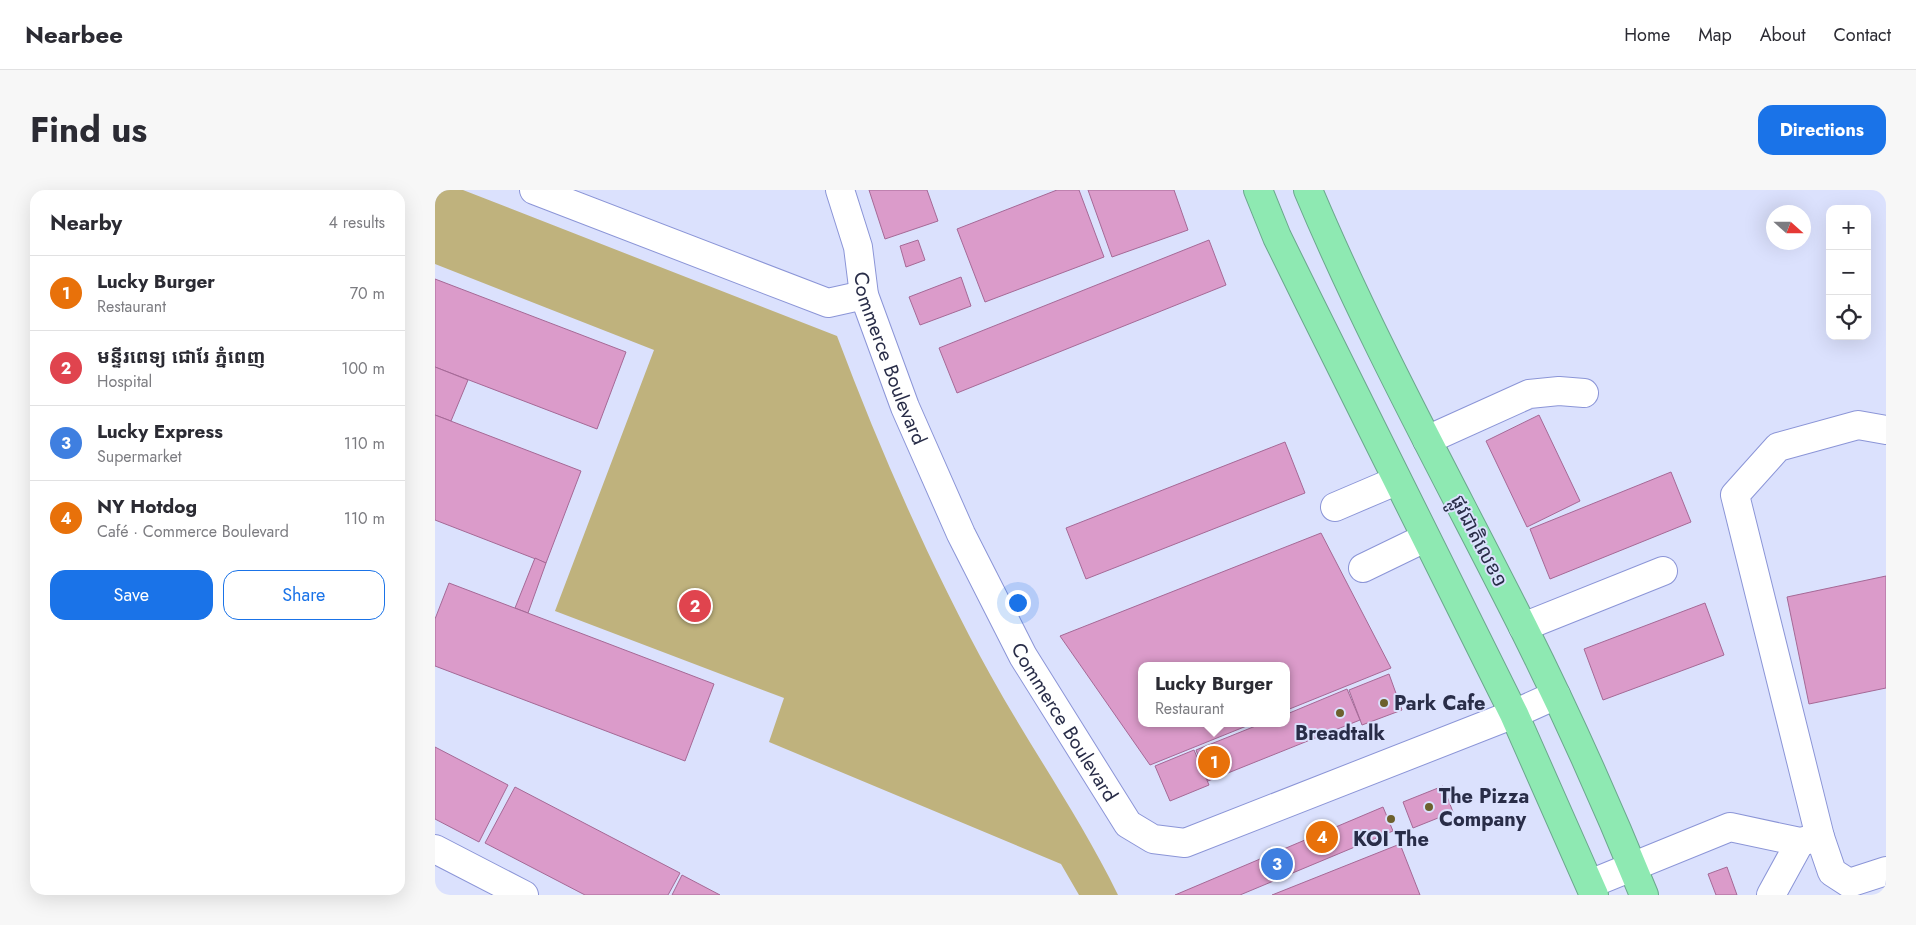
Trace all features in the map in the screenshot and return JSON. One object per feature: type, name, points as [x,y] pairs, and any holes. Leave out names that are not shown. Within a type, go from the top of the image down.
[{"type":"highway","points":[[1258,190],[1277,237],[1396,481],[1513,714],[1592,890]]},
{"type":"highway","name":"ផ្លូវជាតិលេខ១","points":[[1308,190],[1350,284],[1556,695],[1645,895]]},
{"type":"street","points":[[534,190],[828,303],[864,296]]},
{"type":"street","name":"Commerce Boulevard","points":[[840,190],[858,247],[864,296],[913,425],[961,534],[1023,656],[1128,824],[1153,840],[1185,843],[1513,714],[1556,695]]},
{"type":"street","points":[[1427,440],[1529,394],[1559,391],[1584,393]]},
{"type":"street","points":[[1886,430],[1858,425],[1778,448],[1735,494],[1810,840],[1832,872],[1849,883],[1886,871]]},
{"type":"street","points":[[1335,506],[1396,481]]},
{"type":"street","points":[[1363,568],[1425,538]]},
{"type":"street","points":[[1523,627],[1663,571]]},
{"type":"street","points":[[1592,890],[1633,866],[1730,827],[1810,840]]},
{"type":"street","points":[[1771,895],[1810,840]]},
{"type":"street","points":[[435,849],[524,895]]},
{"type":"shaded area","points":[[435,190],[463,190],[837,336],[889,466],[969,635],[1023,731],[1088,839],[1118,895],[1079,895],[1061,864],[769,742],[784,698],[555,611],[654,350],[435,264]]},
{"type":"building","points":[[869,190],[927,190],[938,221],[885,239]]},
{"type":"building","points":[[1057,190],[1079,190],[1104,257],[985,302],[957,229]]},
{"type":"building","points":[[1088,190],[1174,190],[1188,230],[1112,257]]},
{"type":"building","points":[[918,240],[925,260],[906,267],[900,246]]},
{"type":"building","points":[[1209,240],[1226,285],[957,393],[939,348]]},
{"type":"building","points":[[961,277],[971,306],[920,325],[909,297]]},
{"type":"building","points":[[435,279],[626,352],[597,429],[435,367]]},
{"type":"building","points":[[435,367],[468,380],[451,421],[435,415]]},
{"type":"building","points":[[435,415],[581,471],[546,563],[435,520]]},
{"type":"building","points":[[1539,415],[1580,501],[1527,527],[1486,441]]},
{"type":"building","points":[[1285,442],[1305,493],[1086,579],[1066,528]]},
{"type":"building","points":[[1671,472],[1691,522],[1550,579],[1530,529]]},
{"type":"building","points":[[1321,533],[1391,668],[1290,709],[1290,662],[1138,662],[1138,727],[1244,727],[1150,765],[1060,636]]},
{"type":"building","points":[[535,558],[546,563],[528,613],[515,608]]},
{"type":"building","points":[[1886,576],[1886,688],[1809,704],[1787,597]]},
{"type":"building","points":[[449,583],[714,684],[685,761],[435,666],[435,619]]},
{"type":"building","points":[[1705,603],[1724,655],[1603,700],[1584,649]]},
{"type":"building","points":[[1389,674],[1402,710],[1362,725],[1349,690]]},
{"type":"building","points":[[1347,689],[1360,720],[1208,781],[1196,750],[1253,727],[1290,727],[1290,713]]},
{"type":"building","points":[[435,747],[508,785],[479,842],[435,819]]},
{"type":"building","points":[[1194,750],[1209,785],[1170,801],[1155,766]]},
{"type":"building","points":[[1443,786],[1453,812],[1413,828],[1403,802]]},
{"type":"building","points":[[515,787],[680,873],[668,895],[585,895],[485,843]]},
{"type":"building","points":[[1383,807],[1393,831],[1240,895],[1175,895]]},
{"type":"building","points":[[1400,844],[1420,895],[1272,895]]},
{"type":"building","points":[[1727,867],[1737,895],[1716,895],[1708,874]]},
{"type":"building","points":[[682,875],[720,895],[672,895]]},
{"type":"place","name":"មន្ទីរពេទ្យ ជោរែ ភ្នំពេញ","points":[[695,606]]},
{"type":"place","name":"Park Cafe","points":[[1384,703]]},
{"type":"place","name":"Breadtalk","points":[[1340,713]]},
{"type":"place","name":"Lucky Burger","points":[[1214,762]]},
{"type":"place","name":"The Pizza Company","points":[[1429,807]]},
{"type":"place","name":"KOI The","points":[[1391,819]]},
{"type":"place","name":"NY Hotdog","points":[[1322,837]]},
{"type":"place","name":"Lucky Express","points":[[1277,864]]}]
